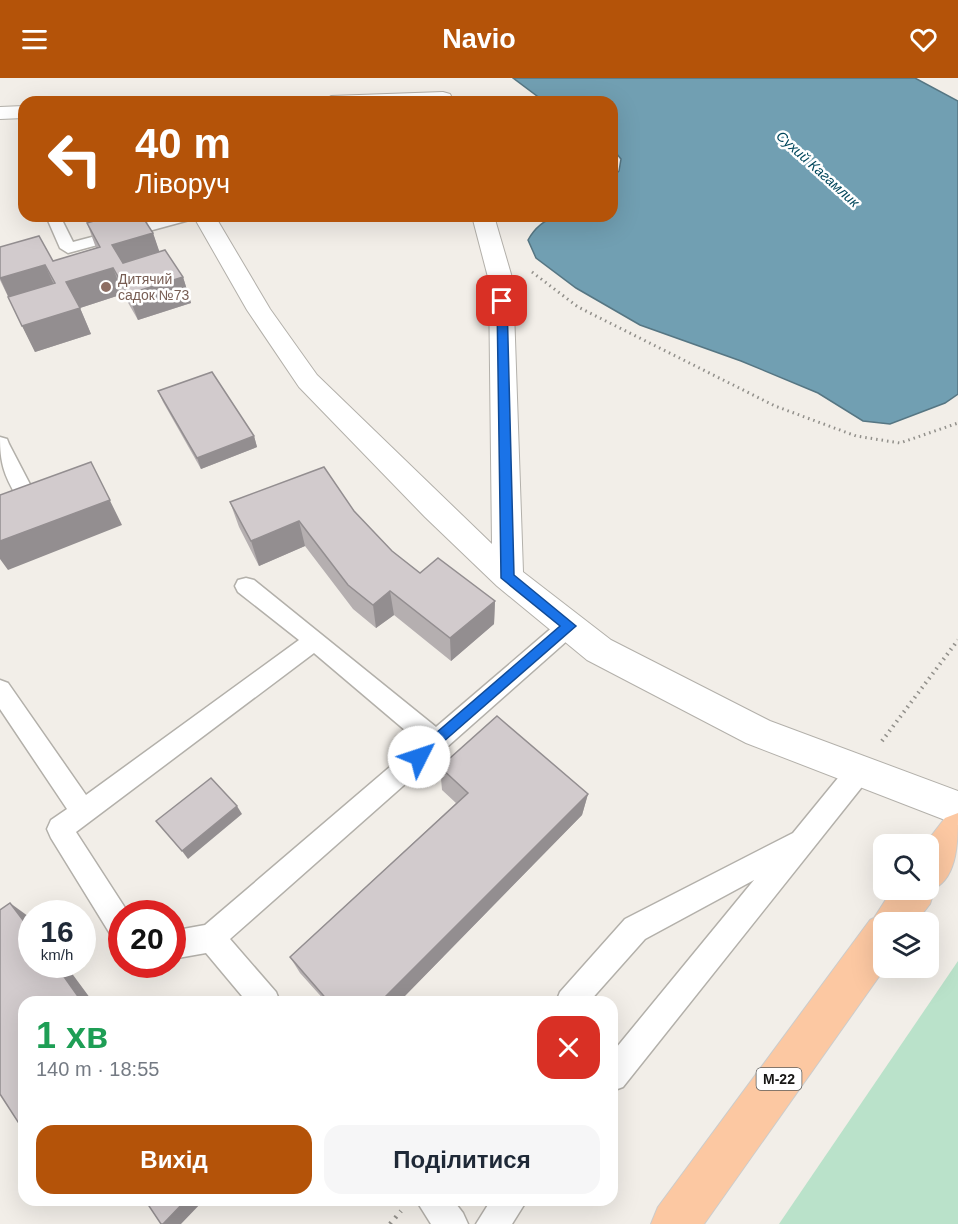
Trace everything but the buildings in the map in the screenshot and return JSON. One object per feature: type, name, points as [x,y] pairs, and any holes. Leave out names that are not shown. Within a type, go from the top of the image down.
[{"type":"highway","points":[[939,857],[958,831]]},
{"type":"highway","name":"М-22","points":[[675,1224],[873,949]]},
{"type":"street","points":[[437,78],[443,96]]},
{"type":"street","points":[[0,113],[18,112]]},
{"type":"street","points":[[201,222],[308,381],[435,509],[508,578],[599,650],[758,732],[958,808]]},
{"type":"street","points":[[485,222],[501,281],[508,578]]},
{"type":"lane","points":[[56,222],[68,248],[177,222]]},
{"type":"lane","points":[[0,444],[24,492]]},
{"type":"lane","points":[[246,586],[315,640],[436,742]]},
{"type":"lane","points":[[186,942],[211,938],[569,626]]},
{"type":"lane","points":[[108,905],[60,829],[315,640]]},
{"type":"lane","points":[[0,690],[83,812]]},
{"type":"lane","points":[[618,1069],[860,770]]},
{"type":"lane","points":[[575,996],[635,930],[804,840]]},
{"type":"lane","points":[[211,938],[261,996]]},
{"type":"lane","points":[[437,1206],[452,1224]]},
{"type":"lane","points":[[492,1224],[506,1206]]},
{"type":"path","points":[[490,242],[578,307],[775,406],[882,442],[900,443],[958,423]]},
{"type":"path","points":[[860,770],[958,640]]},
{"type":"green space","points":[[958,961],[958,1224],[779,1224]]},
{"type":"water","name":"Сухий Кагамлик","points":[[513,78],[915,78],[958,101],[958,394],[945,403],[890,424],[863,421],[818,393],[741,361],[640,325],[576,288],[536,258],[528,240],[544,222],[618,222],[618,172],[621,159],[618,155],[618,96],[537,96]]},
{"type":"place","name":"Дитячий садок №73","points":[[106,287]]},
{"type":"route","points":[[419,757],[569,626],[508,578],[502,301]]}]
